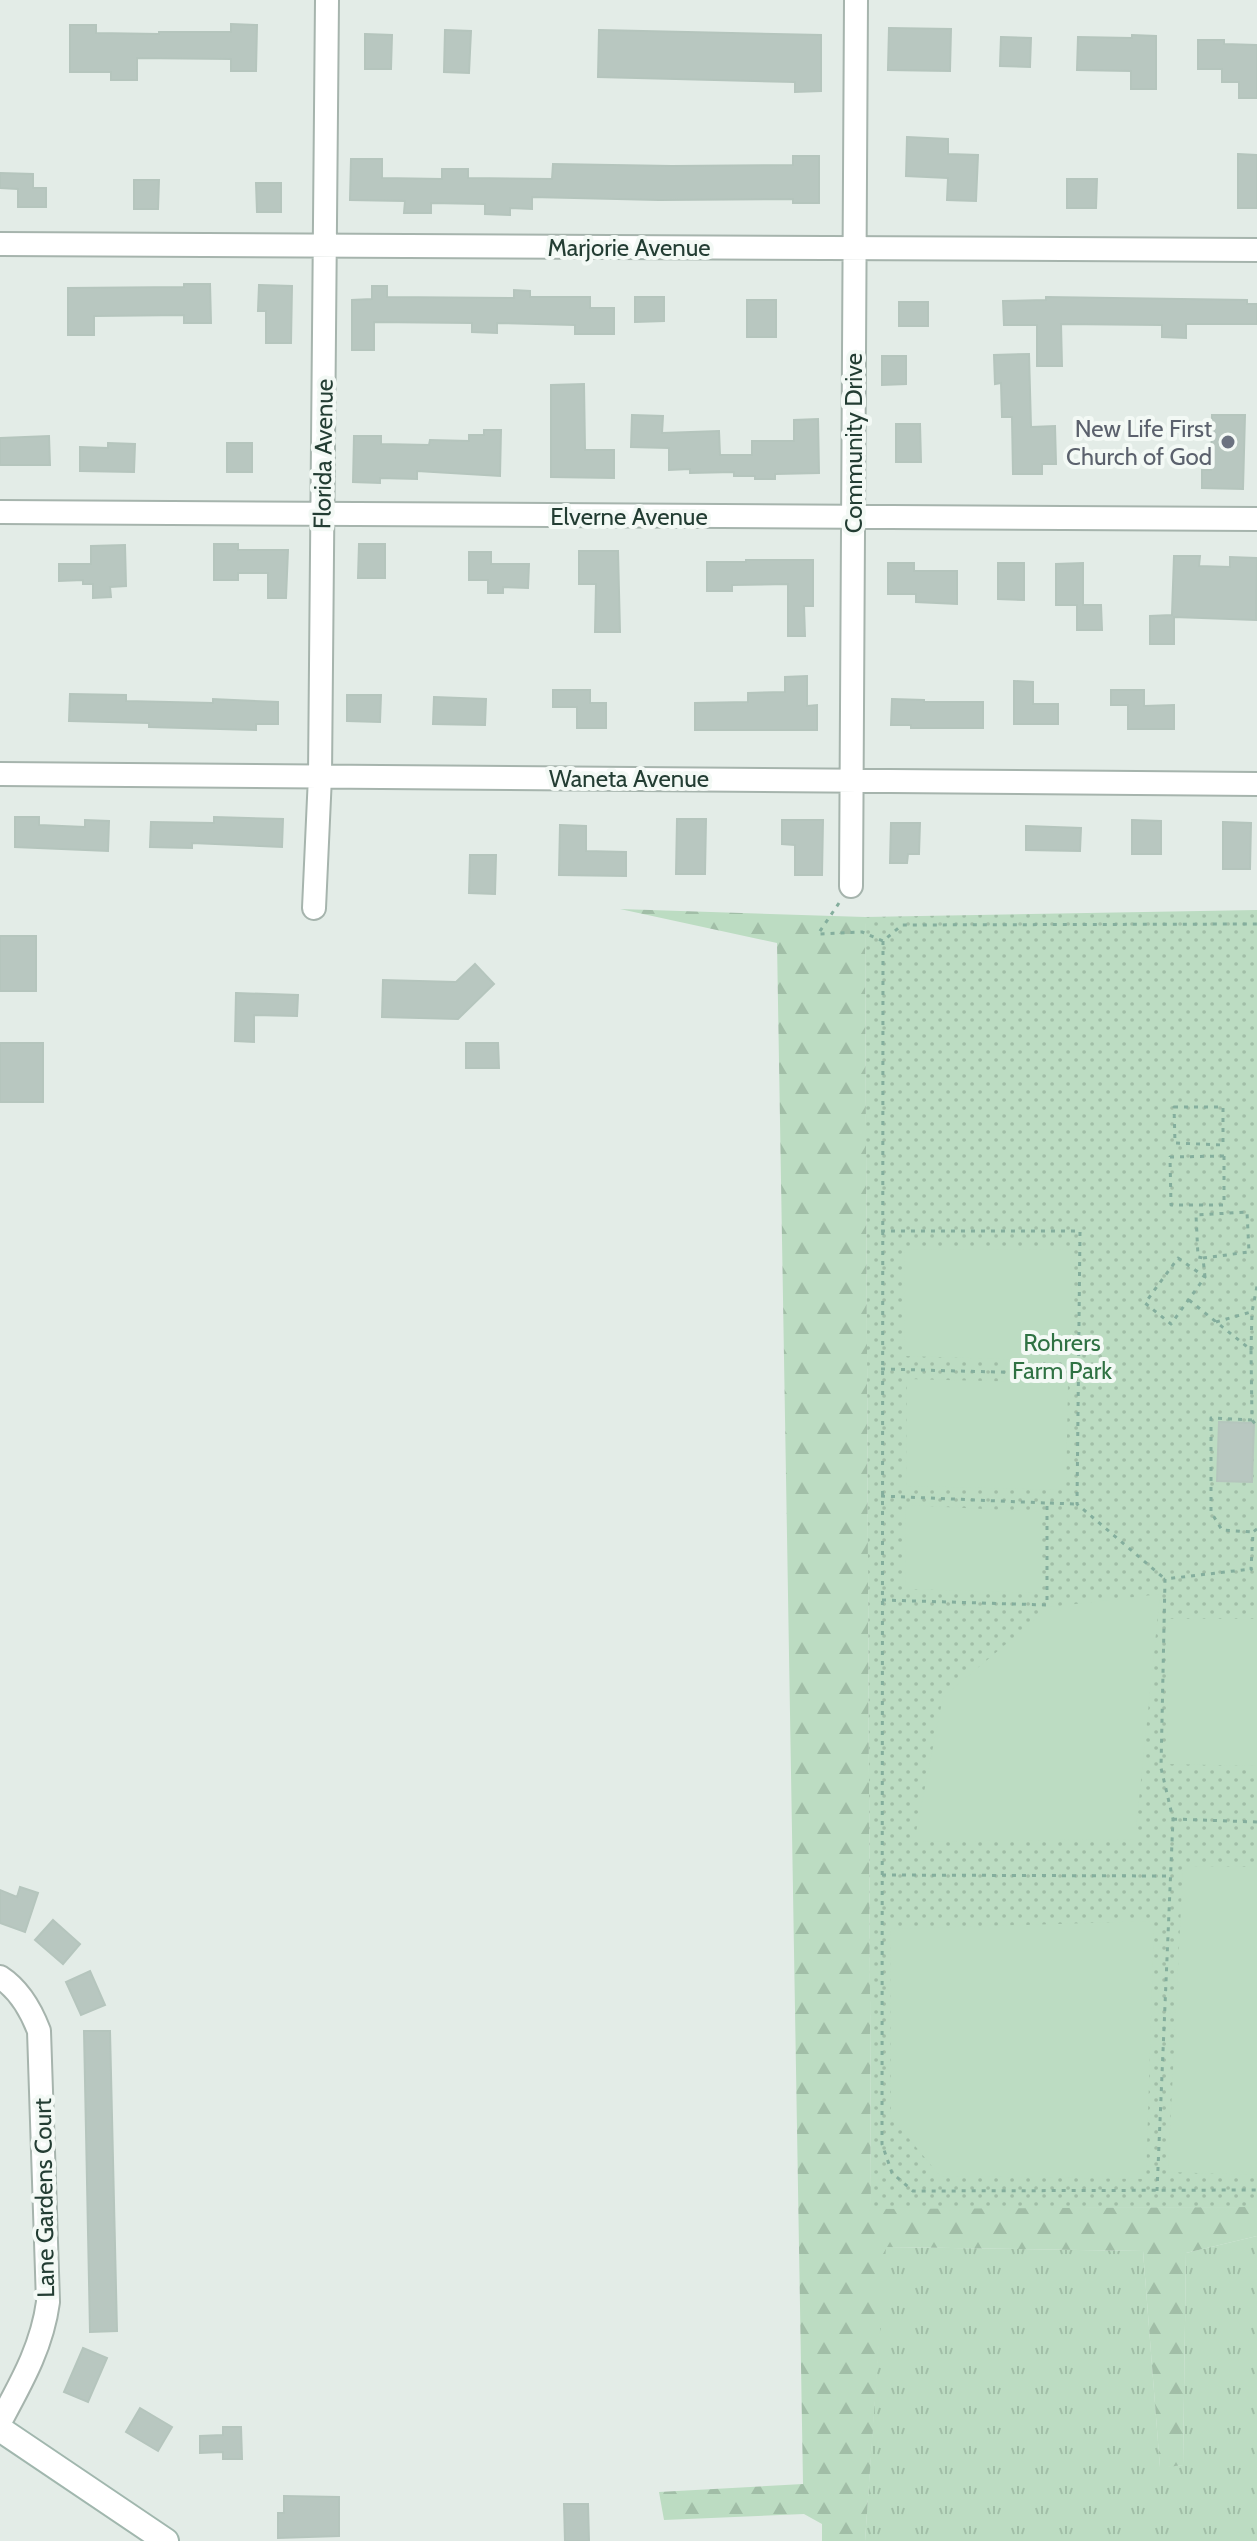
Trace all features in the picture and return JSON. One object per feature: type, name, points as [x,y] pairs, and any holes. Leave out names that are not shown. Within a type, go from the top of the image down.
[{"type":"main road","points":[[0,2429],[166,2541]]},
{"type":"street","name":"Florida Avenue","points":[[314,908],[320,776],[327,0]]},
{"type":"street","name":"Community Drive","points":[[851,886],[856,0]]},
{"type":"street","name":"Marjorie Avenue","points":[[0,244],[1257,250]]},
{"type":"street","name":"Elverne Avenue","points":[[0,512],[1257,519]]},
{"type":"street","name":"Waneta Avenue","points":[[0,774],[1257,784]]},
{"type":"street","name":"Lane Gardens Court","points":[[0,1977],[18,1992],[39,2031],[48,2302],[34,2357],[0,2422]]},
{"type":"path","points":[[851,886],[818,934],[862,932],[883,941]]},
{"type":"path","points":[[1257,924],[902,925],[883,941],[881,1231],[882,2144],[892,2173],[913,2191],[1257,2190]]},
{"type":"path","points":[[1223,1145],[1175,1143],[1174,1107],[1223,1107],[1224,1156],[1224,1205],[1171,1205],[1170,1157],[1224,1156]]},
{"type":"path","points":[[1196,1205],[1196,1215],[1198,1257],[1249,1252],[1247,1212],[1196,1215]]},
{"type":"path","points":[[881,1231],[1080,1231],[1077,1504]]},
{"type":"path","points":[[1203,1258],[1205,1277],[1171,1324],[1145,1303],[1178,1258],[1205,1277]]},
{"type":"path","points":[[1257,1286],[1252,1312],[1251,1350],[1252,1420],[1257,1426]]},
{"type":"path","points":[[1189,1300],[1251,1350]]},
{"type":"path","points":[[1216,1322],[1252,1312]]},
{"type":"path","points":[[881,1369],[1079,1374]]},
{"type":"path","points":[[1251,1569],[1255,1531],[1222,1530],[1211,1512],[1211,1418],[1252,1420]]},
{"type":"path","points":[[881,1496],[1077,1504],[1165,1579],[1251,1569],[1257,1574]]},
{"type":"path","points":[[882,1600],[1047,1605],[1047,1503]]},
{"type":"path","points":[[1157,2191],[1173,1819],[1161,1768],[1165,1579]]},
{"type":"path","points":[[1173,1819],[1257,1822]]},
{"type":"path","points":[[882,1875],[1170,1876]]},
{"type":"green space","points":[[620,909],[865,917],[871,2208],[1257,2207],[1257,2236],[1186,2253],[1183,2465],[1160,2468],[1143,2251],[886,2247],[865,2541],[822,2541],[822,2524],[804,2514],[664,2520],[659,2492],[803,2484],[777,943]]},
{"type":"green space","name":"Rohrers Farm Park","points":[[1257,910],[1257,2207],[871,2209],[865,917]]},
{"type":"green space","points":[[904,1249],[1072,1250],[1071,1361],[905,1356]]},
{"type":"green space","points":[[907,1379],[1068,1383],[1066,1490],[906,1486]]},
{"type":"green space","points":[[906,1505],[1041,1512],[1040,1593],[905,1589]]},
{"type":"green space","points":[[1160,1594],[1135,1839],[914,1842],[943,1697],[1050,1607]]},
{"type":"green space","points":[[1168,1619],[1257,1619],[1257,1766],[1167,1764]]},
{"type":"green space","points":[[1183,1866],[1257,1867],[1257,2175],[1168,2172]]},
{"type":"green space","points":[[1154,1921],[1146,2179],[940,2176],[891,2117],[890,1929]]},
{"type":"green space","points":[[1257,2236],[1257,2541],[865,2541],[885,2247],[1143,2251],[1160,2467],[1183,2465],[1186,2253]]},
{"type":"building","points":[[231,24],[257,25],[256,71],[231,71],[231,59],[137,58],[137,80],[111,80],[111,72],[70,72],[70,25],[96,25],[96,33],[159,34],[231,32]]},
{"type":"building","points":[[889,28],[951,29],[950,71],[888,70]]},
{"type":"building","points":[[445,30],[471,31],[469,73],[444,72]]},
{"type":"building","points":[[599,30],[821,35],[821,91],[795,92],[795,82],[598,77]]},
{"type":"building","points":[[365,34],[392,35],[391,69],[365,69]]},
{"type":"building","points":[[1132,35],[1156,36],[1156,89],[1131,89],[1131,71],[1077,70],[1078,37],[1132,38]]},
{"type":"building","points":[[1001,37],[1031,38],[1030,67],[1000,66]]},
{"type":"building","points":[[1198,40],[1257,45],[1257,98],[1239,98],[1239,82],[1222,82],[1222,69],[1198,69]]},
{"type":"building","points":[[907,137],[948,139],[948,154],[978,155],[976,201],[947,200],[948,178],[906,176]]},
{"type":"building","points":[[1238,154],[1257,155],[1257,208],[1238,208]]},
{"type":"building","points":[[793,156],[819,156],[819,203],[793,203],[793,199],[532,197],[532,209],[510,208],[510,215],[485,214],[485,204],[431,203],[431,213],[404,213],[405,201],[350,200],[351,159],[382,159],[382,178],[442,179],[442,169],[468,169],[468,178],[552,179],[553,164],[793,165]]},
{"type":"building","points":[[0,173],[33,174],[33,188],[46,188],[46,207],[18,207],[18,189],[0,188]]},
{"type":"building","points":[[1067,179],[1097,179],[1096,208],[1067,208]]},
{"type":"building","points":[[134,180],[159,180],[158,209],[134,209]]},
{"type":"building","points":[[256,183],[281,183],[281,212],[257,212]]},
{"type":"building","points":[[184,284],[210,284],[211,323],[184,323],[184,315],[94,316],[94,335],[68,335],[68,288],[184,287]]},
{"type":"building","points":[[259,285],[292,286],[291,343],[266,343],[266,311],[258,311]]},
{"type":"building","points":[[372,286],[387,286],[387,297],[514,298],[514,290],[530,291],[530,297],[590,297],[590,308],[614,308],[614,334],[575,334],[575,325],[497,323],[497,333],[472,332],[472,323],[374,322],[374,350],[352,350],[352,300],[372,299]]},
{"type":"building","points":[[635,297],[664,297],[664,321],[635,322]]},
{"type":"building","points":[[1046,297],[1247,300],[1247,304],[1257,304],[1257,324],[1186,324],[1186,338],[1162,337],[1162,325],[1061,324],[1062,366],[1037,366],[1037,325],[1004,325],[1003,301],[1046,300]]},
{"type":"building","points":[[747,300],[776,300],[776,337],[747,337]]},
{"type":"building","points":[[899,302],[928,302],[928,326],[899,326]]},
{"type":"building","points":[[1029,354],[1031,427],[1055,426],[1056,464],[1042,464],[1042,474],[1013,474],[1012,417],[1002,417],[1001,383],[995,384],[994,355]]},
{"type":"building","points":[[882,356],[906,356],[906,384],[882,385]]},
{"type":"building","points":[[584,384],[585,450],[614,450],[614,478],[551,477],[551,385]]},
{"type":"building","points":[[632,415],[663,416],[662,433],[719,431],[720,455],[752,455],[752,441],[794,441],[794,420],[818,419],[819,473],[775,474],[775,479],[755,479],[755,476],[734,476],[734,472],[669,470],[669,448],[631,447]]},
{"type":"building","name":"New Life First Church of God","points":[[1212,415],[1245,415],[1243,489],[1202,488],[1202,470],[1211,470]]},
{"type":"building","points":[[896,424],[920,424],[921,462],[896,462]]},
{"type":"building","points":[[484,430],[501,430],[500,476],[417,471],[417,479],[380,478],[380,483],[353,482],[354,436],[381,436],[381,444],[429,445],[430,440],[469,441],[469,435],[484,435]]},
{"type":"building","points":[[49,436],[50,465],[0,465],[0,438]]},
{"type":"building","points":[[108,443],[135,444],[134,472],[80,471],[80,447],[108,448]]},
{"type":"building","points":[[227,443],[252,443],[252,472],[227,472]]},
{"type":"building","points":[[214,544],[238,544],[238,550],[288,550],[286,598],[268,598],[268,573],[238,573],[238,580],[214,580]]},
{"type":"building","points":[[359,544],[385,544],[385,578],[358,578]]},
{"type":"building","points":[[125,545],[126,586],[110,587],[111,597],[93,598],[93,584],[83,584],[83,580],[59,581],[59,564],[91,564],[91,546]]},
{"type":"building","points":[[579,551],[618,551],[620,632],[595,632],[596,584],[579,584]]},
{"type":"building","points":[[469,552],[491,552],[491,564],[529,564],[528,588],[503,587],[503,593],[488,593],[488,580],[469,580]]},
{"type":"building","points":[[1174,556],[1200,556],[1199,566],[1230,567],[1230,557],[1257,558],[1256,620],[1174,617],[1174,644],[1150,644],[1150,616],[1172,615]]},
{"type":"building","points":[[813,560],[813,606],[804,606],[805,636],[788,636],[788,584],[732,585],[732,591],[707,591],[707,562]]},
{"type":"building","points":[[888,563],[914,563],[914,571],[957,571],[957,604],[916,602],[916,594],[888,594]]},
{"type":"building","points":[[998,563],[1024,563],[1024,600],[998,599]]},
{"type":"building","points":[[1083,563],[1083,605],[1101,605],[1102,630],[1077,630],[1077,605],[1056,605],[1056,564]]},
{"type":"building","points":[[807,676],[807,706],[817,705],[817,730],[695,730],[695,703],[748,702],[748,693],[785,692],[785,677]]},
{"type":"building","points":[[1014,681],[1033,682],[1033,704],[1058,704],[1058,724],[1014,724]]},
{"type":"building","points":[[553,690],[590,690],[590,703],[606,703],[606,728],[577,728],[577,707],[553,707]]},
{"type":"building","points":[[1111,690],[1144,690],[1144,706],[1174,705],[1174,729],[1128,729],[1128,705],[1111,705]]},
{"type":"building","points":[[70,694],[126,695],[126,701],[213,703],[213,699],[278,702],[278,724],[256,724],[256,730],[69,721]]},
{"type":"building","points":[[347,695],[381,695],[380,722],[347,721]]},
{"type":"building","points":[[434,697],[486,699],[485,725],[433,724]]},
{"type":"building","points":[[892,699],[983,702],[983,728],[891,725]]},
{"type":"building","points":[[15,817],[39,817],[39,825],[85,827],[85,820],[109,821],[108,851],[15,847]]},
{"type":"building","points":[[214,817],[283,819],[282,847],[192,843],[192,848],[150,847],[151,822],[214,823]]},
{"type":"building","points":[[677,819],[706,819],[705,874],[676,874]]},
{"type":"building","points":[[782,820],[823,820],[822,875],[795,875],[795,845],[782,844]]},
{"type":"building","points":[[1132,820],[1161,821],[1161,854],[1132,854]]},
{"type":"building","points":[[1223,822],[1251,823],[1250,869],[1223,869]]},
{"type":"building","points":[[891,823],[920,823],[919,854],[908,854],[907,863],[890,863]]},
{"type":"building","points":[[560,825],[586,826],[586,851],[626,852],[626,876],[559,875]]},
{"type":"building","points":[[1026,826],[1081,828],[1080,851],[1026,850]]},
{"type":"building","points":[[470,855],[496,855],[495,894],[469,893]]},
{"type":"building","points":[[0,936],[36,936],[36,991],[0,991]]},
{"type":"building","points":[[475,964],[494,984],[458,1019],[382,1017],[383,980],[456,982]]},
{"type":"building","points":[[236,993],[298,995],[297,1016],[254,1015],[254,1042],[235,1041]]},
{"type":"building","points":[[0,1043],[43,1043],[43,1102],[0,1102]]},
{"type":"building","points":[[466,1043],[498,1043],[499,1068],[466,1068]]},
{"type":"building","points":[[1219,1422],[1254,1423],[1252,1482],[1217,1481]]},
{"type":"building","points":[[20,1887],[38,1893],[25,1932],[0,1923],[0,1890],[17,1897]]},
{"type":"building","points":[[53,1920],[80,1944],[63,1964],[35,1940]]},
{"type":"building","points":[[90,1971],[105,2005],[81,2015],[66,1982]]},
{"type":"building","points":[[84,2031],[110,2031],[117,2331],[90,2332]]},
{"type":"building","points":[[83,2348],[107,2358],[88,2402],[64,2392]]},
{"type":"building","points":[[140,2408],[172,2427],[158,2451],[126,2432]]},
{"type":"building","points":[[223,2427],[241,2427],[242,2459],[223,2459],[223,2452],[200,2453],[200,2436],[223,2435]]},
{"type":"building","points":[[284,2496],[339,2497],[339,2536],[278,2538],[278,2513],[284,2513]]},
{"type":"building","points":[[564,2504],[588,2504],[589,2541],[565,2541]]},
{"type":"place","name":"New Life First Church of God","points":[[1228,442]]}]
